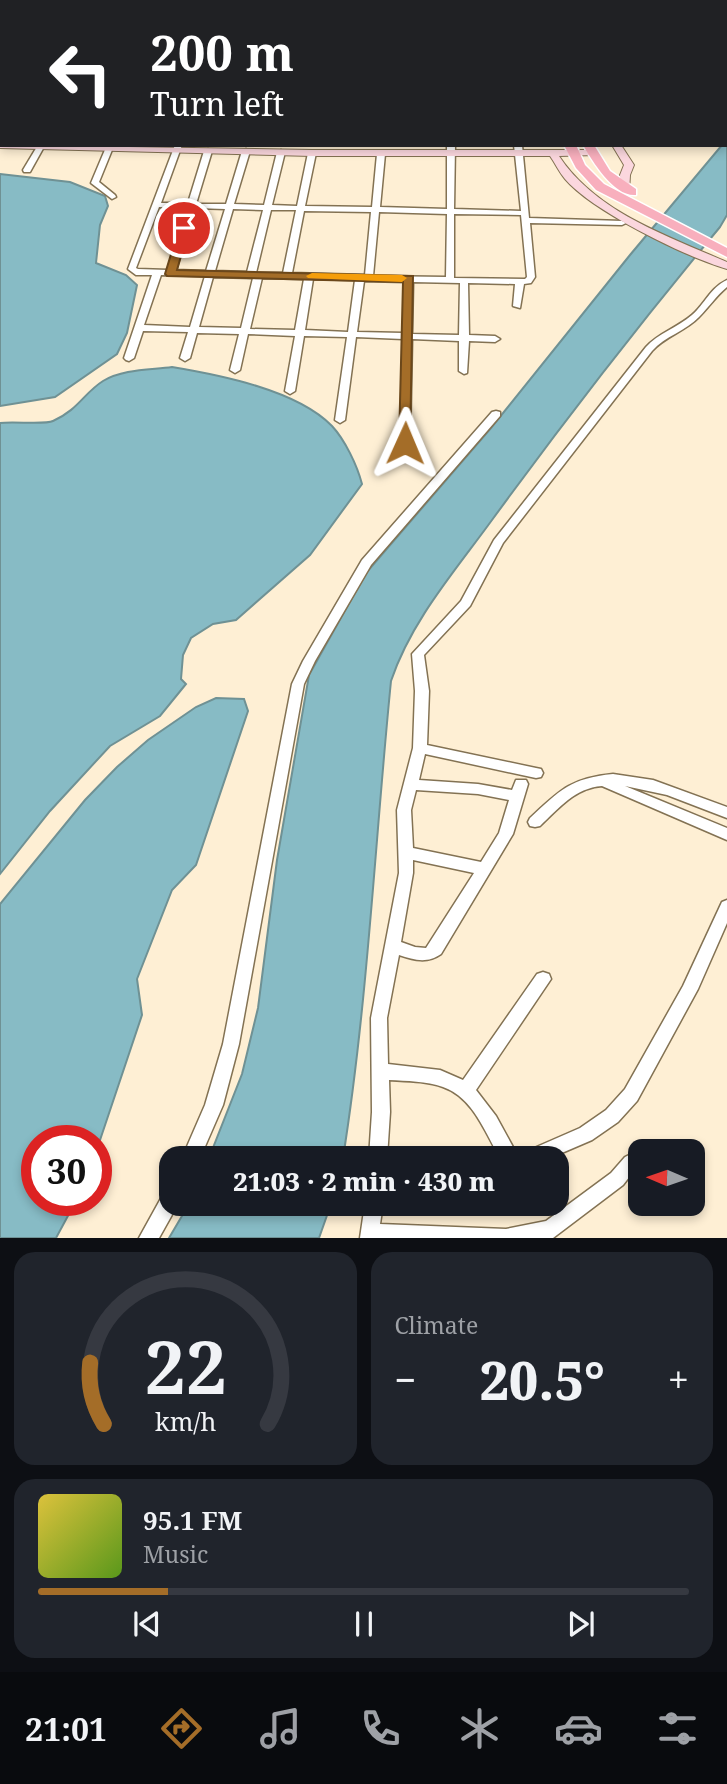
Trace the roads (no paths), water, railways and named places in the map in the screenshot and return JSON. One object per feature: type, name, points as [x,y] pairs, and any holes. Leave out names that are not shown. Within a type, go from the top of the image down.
[{"type":"main road","points":[[572,149],[595,183],[629,204],[726,248]]},
{"type":"main road","points":[[590,149],[606,173],[626,190],[726,248]]},
{"type":"street","points":[[27,170],[41,147]]},
{"type":"street","points":[[111,147],[94,183],[112,197]]},
{"type":"street","points":[[144,147],[208,151],[381,154],[451,149],[519,150],[554,155],[572,149],[590,149]]},
{"type":"street","points":[[617,147],[629,165],[625,175],[626,190]]},
{"type":"street","points":[[178,148],[132,269],[136,272],[520,282],[528,281],[531,277],[519,150]]},
{"type":"street","points":[[450,280],[451,149]]},
{"type":"street","points":[[171,274],[208,151]]},
{"type":"street","points":[[185,358],[246,151]]},
{"type":"street","points":[[235,370],[267,207],[281,152]]},
{"type":"street","points":[[287,276],[312,153]]},
{"type":"street","points":[[340,420],[376,210],[381,154]]},
{"type":"street","points":[[554,155],[569,178],[606,205],[650,231],[727,266]]},
{"type":"street","points":[[156,205],[450,212],[622,223]]},
{"type":"street","points":[[129,358],[157,273]]},
{"type":"street","points":[[290,391],[309,276]]},
{"type":"street","points":[[405,443],[409,278]]},
{"type":"street","points":[[464,280],[464,371]]},
{"type":"street","points":[[517,306],[520,282]]},
{"type":"street","points":[[378,1146],[379,1018],[407,853],[404,810],[420,748],[422,691],[418,654],[466,603],[498,542],[649,349],[656,341],[695,317],[711,296],[727,283]]},
{"type":"street","points":[[139,328],[495,339]]},
{"type":"street","points":[[196,1146],[214,1105],[231,1044],[298,684],[366,563],[496,414]]},
{"type":"street","points":[[420,748],[536,773]]},
{"type":"street","points":[[535,822],[562,796],[576,787],[601,781],[635,782],[657,787],[727,813]]},
{"type":"street","points":[[601,781],[727,834]]},
{"type":"street","points":[[393,946],[418,954],[431,954],[506,834],[520,790],[411,785]]},
{"type":"street","points":[[407,853],[484,869]]},
{"type":"street","points":[[558,1146],[586,1134],[612,1116],[631,1095],[690,989],[727,906]]},
{"type":"street","points":[[466,1090],[543,979]]},
{"type":"street","points":[[379,1071],[441,1078],[466,1090],[503,1146]]},
{"type":"street","points":[[372,1216],[369,1235],[506,1238],[550,1230],[617,1179],[628,1166]]},
{"type":"street","points":[[148,1238],[161,1216]]},
{"type":"water","points":[[720,147],[727,147],[727,215],[720,227],[547,445],[449,578],[410,638],[391,681],[365,980],[345,1146],[214,1146],[242,1074],[258,1008],[277,860],[309,675],[366,573],[491,428]]},
{"type":"water","points":[[0,174],[70,182],[105,196],[108,206],[100,225],[96,263],[126,275],[137,285],[127,333],[117,354],[55,397],[0,406]]},
{"type":"water","points":[[172,367],[257,386],[317,413],[341,438],[354,461],[362,484],[310,555],[236,620],[213,624],[191,638],[183,655],[181,679],[186,684],[160,716],[110,746],[50,811],[0,874],[0,423],[53,421],[69,412],[96,386],[111,377],[128,372]]},
{"type":"water","points":[[216,698],[244,699],[248,711],[196,865],[172,890],[137,979],[142,1015],[105,1125],[21,1125],[21,1216],[68,1216],[56,1238],[0,1238],[0,904],[85,800],[117,767],[148,740],[196,707]]},
{"type":"water","points":[[182,1216],[327,1216],[319,1238],[169,1238]]}]
